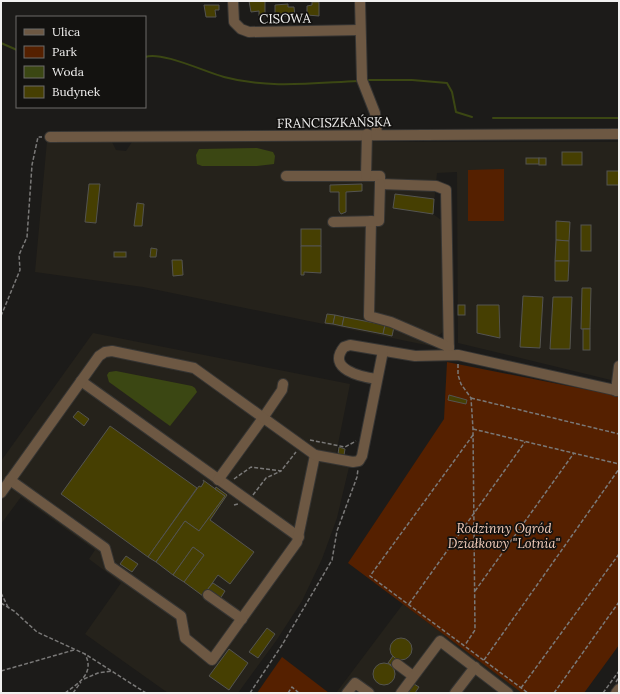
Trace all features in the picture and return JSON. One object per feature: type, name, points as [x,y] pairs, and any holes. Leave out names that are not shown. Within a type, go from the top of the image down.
[{"type":"street","name":"CISOWA","points":[[233,1],[234,22],[241,29],[249,32],[360,30]]},
{"type":"street","points":[[360,1],[362,80],[375,113],[366,176]]},
{"type":"street","name":"FRANCISZKAŃSKA","points":[[50,137],[372,134],[619,134]]},
{"type":"street","points":[[286,176],[380,176],[379,221],[332,222]]},
{"type":"street","points":[[380,184],[436,186],[446,190],[449,351]]},
{"type":"street","points":[[371,221],[369,316],[391,322],[458,355],[617,391],[619,366]]},
{"type":"street","points":[[377,379],[353,374],[340,363],[339,356],[344,347],[350,345],[415,356],[449,351]]},
{"type":"street","points":[[1,493],[99,356],[105,352],[112,351],[194,368],[315,455],[353,462],[359,461],[362,456],[383,351]]},
{"type":"street","points":[[81,381],[299,537]]},
{"type":"street","points":[[222,482],[262,418],[282,390],[283,384]]},
{"type":"street","points":[[10,480],[105,548],[110,566],[181,616],[185,638],[212,660],[299,537],[315,455]]},
{"type":"street","points":[[208,595],[242,618]]},
{"type":"street","points":[[401,693],[440,641],[508,693]]},
{"type":"street","points":[[397,664],[413,676]]},
{"type":"street","points":[[455,693],[475,667]]},
{"type":"street","points":[[347,693],[355,683],[369,693]]},
{"type":"street","points":[[616,693],[619,689]]},
{"type":"path","points":[[1,316],[20,270],[19,255],[27,237],[32,165],[38,137],[50,137]]},
{"type":"path","points":[[458,364],[458,375],[461,384],[472,398],[473,429],[475,630],[465,645]]},
{"type":"path","points":[[472,398],[619,434]]},
{"type":"path","points":[[473,429],[619,464]]},
{"type":"path","points":[[473,435],[370,576],[528,693]]},
{"type":"path","points":[[234,505],[247,500],[254,494],[266,478],[281,471],[306,440],[346,447],[366,436]]},
{"type":"path","points":[[409,604],[525,442]]},
{"type":"path","points":[[475,592],[574,453]]},
{"type":"path","points":[[250,693],[286,638],[332,560],[337,531],[357,477],[359,461]]},
{"type":"path","points":[[222,482],[251,467],[281,471]]},
{"type":"path","points":[[484,660],[619,469]]},
{"type":"path","points":[[521,688],[619,554]]},
{"type":"path","points":[[1,593],[8,607]]},
{"type":"path","points":[[554,693],[619,602]]},
{"type":"path","points":[[1,603],[8,607],[37,632],[85,654],[146,693]]},
{"type":"path","points":[[1,671],[75,649]]},
{"type":"path","points":[[73,693],[87,672],[89,664],[85,654]]},
{"type":"path","points":[[65,693],[83,680],[98,673],[112,671]]},
{"type":"path","points":[[603,693],[619,671]]},
{"type":"path","points":[[288,693],[292,687],[299,693]]},
{"type":"shaded area","points":[[47,141],[112,142],[116,150],[126,151],[132,142],[619,142],[619,382],[458,343],[457,172],[437,173],[433,214],[441,220],[443,332],[435,338],[431,346],[143,287],[35,272]]},
{"type":"shaded area","points":[[93,333],[350,384],[334,464],[349,467],[337,518],[322,559],[302,601],[276,641],[238,693],[168,693],[85,634],[121,583],[89,559],[95,550],[21,497],[1,524],[1,461]]},
{"type":"shaded area","points":[[403,604],[521,692],[336,693]]},
{"type":"green space","points":[[504,169],[504,221],[468,221],[468,170]]},
{"type":"green space","name":"Rodzinny Ogród Działkowy \"Lotnia\"","points":[[447,362],[619,396],[619,645],[584,693],[522,693],[348,563],[444,419]]},
{"type":"green space","points":[[282,657],[329,693],[257,693]]},
{"type":"water","points":[[257,148],[273,152],[275,156],[274,164],[257,166],[202,166],[197,164],[196,155],[199,149]]},
{"type":"water","points":[[116,371],[192,386],[197,392],[170,426],[109,382],[107,375],[109,372]]},
{"type":"building","points":[[249,1],[265,1],[265,16],[259,16],[259,11],[251,12]]},
{"type":"building","points":[[312,2],[319,2],[319,16],[307,15],[307,6],[312,5]]},
{"type":"building","points":[[288,4],[288,7],[294,7],[295,16],[281,16],[281,14],[275,14],[275,5]]},
{"type":"building","points":[[204,5],[219,5],[219,10],[215,10],[216,17],[206,17]]},
{"type":"building","points":[[562,152],[582,152],[582,165],[562,165]]},
{"type":"building","points":[[526,158],[539,158],[539,164],[526,164]]},
{"type":"building","points":[[539,158],[546,158],[546,165],[539,165]]},
{"type":"building","points":[[607,171],[619,171],[619,185],[607,185]]},
{"type":"building","points":[[89,184],[100,184],[96,223],[85,222]]},
{"type":"building","points":[[362,184],[362,191],[346,192],[346,212],[341,214],[339,211],[339,192],[330,192],[330,185]]},
{"type":"building","points":[[395,194],[434,199],[433,214],[393,208]]},
{"type":"building","points":[[137,203],[144,204],[142,226],[134,226]]},
{"type":"building","points":[[556,221],[570,222],[569,241],[556,240]]},
{"type":"building","points":[[581,225],[591,225],[591,251],[581,251]]},
{"type":"building","points":[[301,229],[321,229],[321,246],[301,246]]},
{"type":"building","points":[[556,240],[569,241],[569,261],[555,261]]},
{"type":"building","points":[[301,246],[321,246],[321,273],[304,272],[304,275],[301,275]]},
{"type":"building","points":[[151,248],[157,249],[156,257],[150,257]]},
{"type":"building","points":[[114,252],[126,252],[126,257],[114,257]]},
{"type":"building","points":[[172,260],[182,260],[183,275],[173,276]]},
{"type":"building","points":[[555,261],[569,261],[568,281],[555,281]]},
{"type":"building","points":[[582,288],[591,288],[590,329],[581,329]]},
{"type":"building","points":[[523,296],[543,297],[540,348],[520,347]]},
{"type":"building","points":[[553,297],[572,297],[570,349],[550,349]]},
{"type":"building","points":[[458,305],[465,305],[465,315],[458,315]]},
{"type":"building","points":[[477,305],[499,305],[500,338],[477,333]]},
{"type":"building","points":[[327,314],[335,315],[333,324],[325,323]]},
{"type":"building","points":[[335,315],[344,317],[342,326],[333,324]]},
{"type":"building","points":[[344,317],[385,325],[383,334],[342,326]]},
{"type":"building","points":[[385,325],[394,327],[392,336],[383,334]]},
{"type":"building","points":[[583,329],[590,329],[590,350],[583,350]]},
{"type":"building","points":[[449,395],[467,400],[466,404],[448,400]]},
{"type":"building","points":[[78,411],[89,419],[84,426],[73,417]]},
{"type":"building","points":[[110,426],[197,488],[148,557],[61,494]]},
{"type":"building","points":[[339,447],[345,449],[344,455],[338,454]]},
{"type":"building","points":[[203,480],[225,496],[199,531],[185,521],[156,562],[148,557],[199,486],[201,487],[204,482]]},
{"type":"building","points":[[216,487],[227,495],[210,520],[254,552],[230,584],[218,575],[203,596],[184,582],[204,555],[193,547],[173,575],[156,562],[185,521],[199,531],[225,496],[215,489]]},
{"type":"building","points":[[193,547],[204,555],[184,582],[173,575]]},
{"type":"building","points":[[126,556],[138,564],[132,572],[120,564]]},
{"type":"building","points":[[213,583],[225,591],[220,599],[207,590]]},
{"type":"building","points":[[267,628],[275,634],[258,658],[249,652]]},
{"type":"building","points":[[397,638],[405,638],[412,645],[412,653],[405,660],[397,660],[390,653],[390,645]]},
{"type":"building","points":[[229,649],[248,663],[229,690],[209,676]]},
{"type":"building","points":[[393,656],[397,660],[393,666],[388,663]]},
{"type":"building","points":[[384,663],[392,666],[395,674],[392,682],[384,685],[376,682],[373,674],[376,666]]},
{"type":"building","points":[[414,684],[419,687],[415,693],[408,693]]},
{"type":"waterway","points":[[1,43],[16,50]]},
{"type":"waterway","points":[[146,57],[152,56],[172,59],[224,77],[257,83],[307,84],[358,81]]},
{"type":"waterway","points":[[369,80],[412,80],[447,83],[452,92],[456,112],[472,117]]},
{"type":"waterway","points":[[493,118],[619,118]]}]
